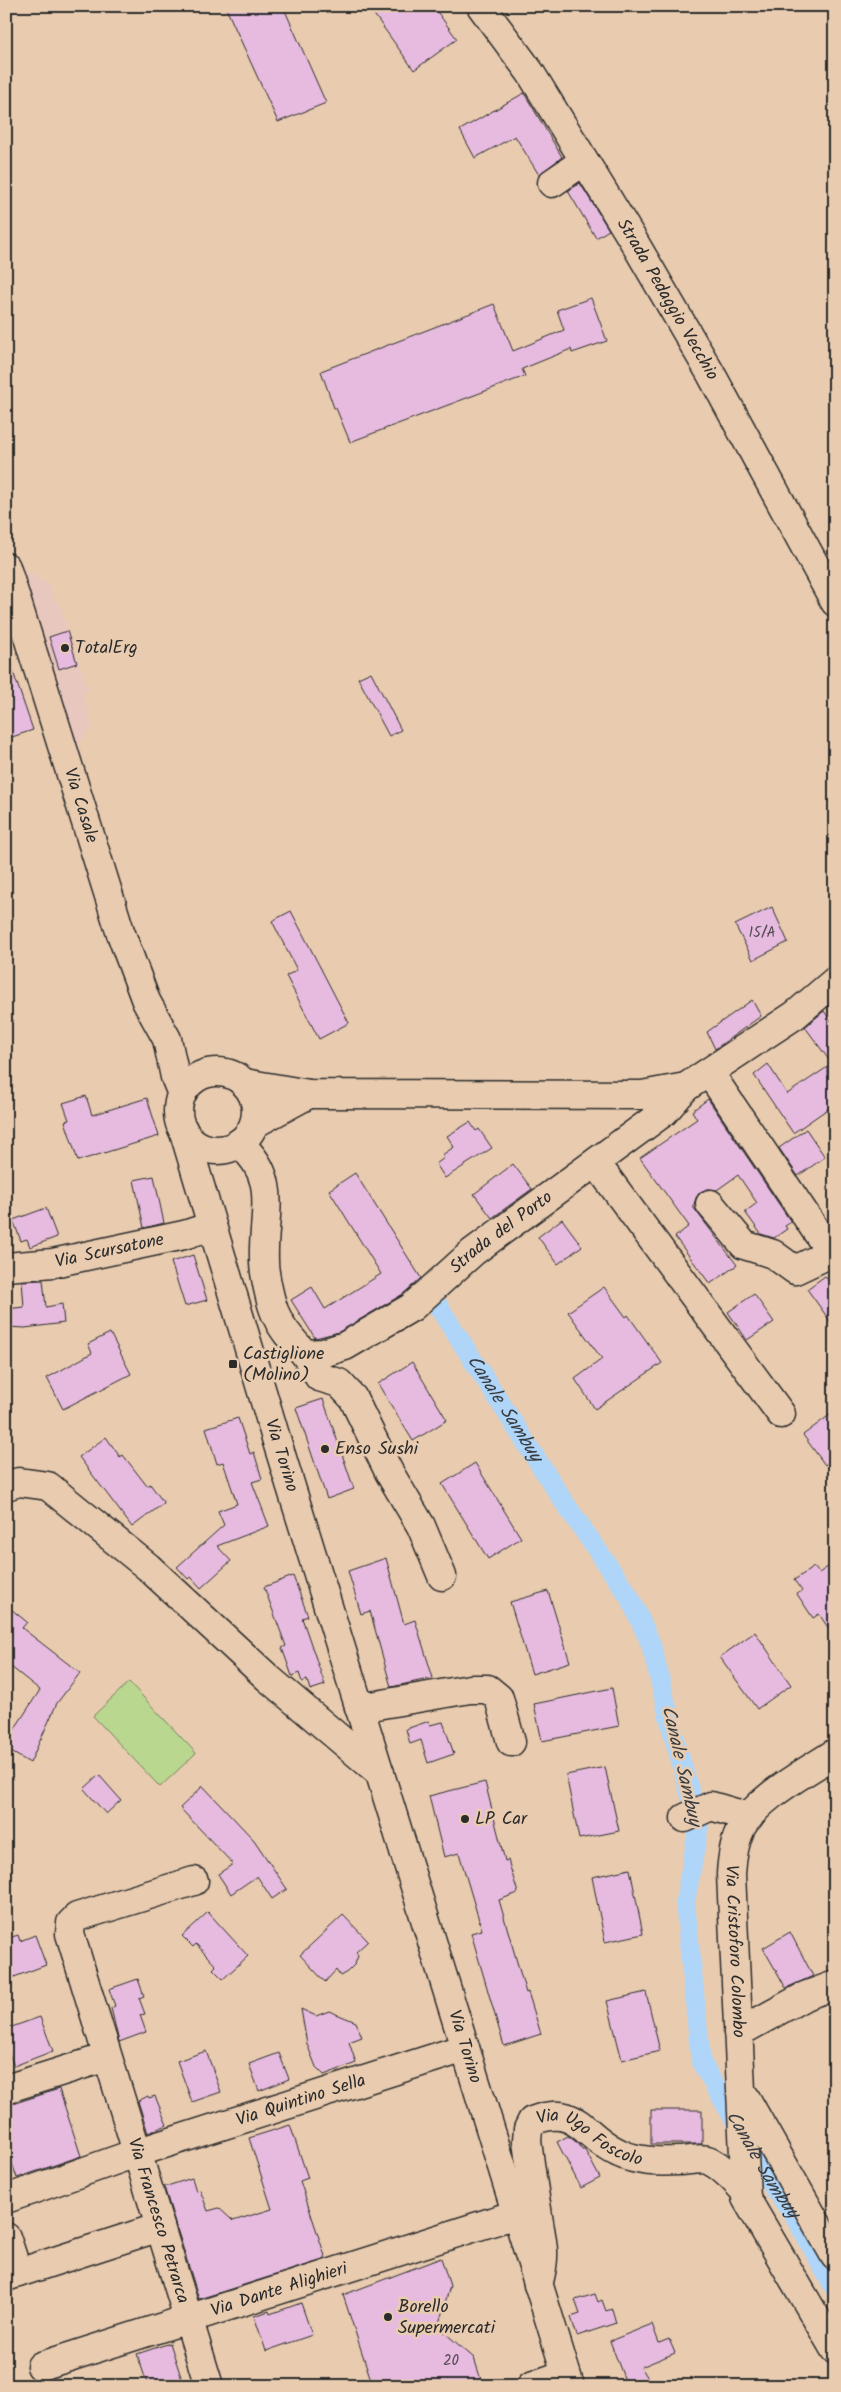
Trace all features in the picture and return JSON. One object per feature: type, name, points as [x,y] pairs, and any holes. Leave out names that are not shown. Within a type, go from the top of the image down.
[{"type":"street","name":"Strada Pedaggio Vecchio","points":[[481,6],[530,72],[711,374],[835,602]]},
{"type":"street","points":[[552,183],[584,161]]},
{"type":"street","name":"Via Casale","points":[[6,567],[120,931],[146,1002],[167,1039]]},
{"type":"street","points":[[309,1094],[235,1139],[202,1146],[191,1140],[183,1129],[179,1118],[178,1106],[188,1084],[209,1072],[227,1074],[244,1083],[309,1094],[642,1095],[686,1087],[795,1015],[835,981]]},
{"type":"street","points":[[167,1039],[209,1072]]},
{"type":"street","points":[[167,1039],[175,1077],[182,1094]]},
{"type":"street","points":[[709,1072],[833,1256],[795,1270],[773,1254],[744,1245],[710,1204]]},
{"type":"street","points":[[209,1215],[235,1139],[255,1102],[244,1083]]},
{"type":"street","name":"Strada del Porto","points":[[305,1354],[323,1353],[345,1346],[412,1307],[473,1252],[664,1112],[686,1087]]},
{"type":"street","name":"Via Torino","points":[[183,1129],[359,1708],[568,2380]]},
{"type":"street","points":[[235,1139],[250,1153],[264,1176],[268,1200],[264,1262],[276,1316],[305,1354],[319,1377],[339,1382],[353,1398],[393,1480],[421,1526],[442,1576]]},
{"type":"street","points":[[596,1163],[781,1414]]},
{"type":"street","name":"Via Scursatone","points":[[6,1267],[53,1264],[184,1235],[209,1215]]},
{"type":"street","points":[[6,1486],[18,1482],[48,1486],[148,1567],[268,1678],[380,1773]]},
{"type":"street","points":[[359,1708],[470,1689],[488,1689],[499,1698],[511,1742]]},
{"type":"street","name":"Via Cristoforo Colombo","points":[[745,2179],[731,1874],[732,1852],[741,1828],[758,1805],[835,1753]]},
{"type":"street","points":[[685,1818],[711,1806],[749,1817]]},
{"type":"street","name":"Via Francesco Petrarca","points":[[194,1881],[77,1917],[71,1923],[70,1934],[209,2386]]},
{"type":"street","points":[[738,2033],[799,1999],[835,1985]]},
{"type":"street","name":"Via Quintino Sella","points":[[6,2199],[136,2153],[465,2048]]},
{"type":"street","points":[[6,2089],[107,2057]]},
{"type":"street","name":"Via Cristoforo Colombo","points":[[742,2091],[835,2256]]},
{"type":"street","name":"Via Ugo Foscolo","points":[[538,2285],[543,2269],[544,2246],[537,2213],[527,2141],[528,2129],[532,2121],[561,2114],[572,2118],[592,2136],[619,2154],[645,2161],[708,2160],[724,2170],[745,2179]]},
{"type":"street","points":[[745,2179],[753,2212],[835,2350]]},
{"type":"street","name":"Via Dante Alighieri","points":[[42,2366],[516,2214]]},
{"type":"street","points":[[6,2237],[12,2275],[160,2227]]},
{"type":"street","points":[[531,2386],[568,2380]]},
{"type":"shaded area","points":[[24,571],[49,584],[54,600],[59,604],[88,689],[83,696],[93,727],[79,743],[86,780]]},
{"type":"green space","points":[[129,1682],[196,1753],[160,1787],[93,1716]]},
{"type":"building","points":[[225,6],[283,6],[326,103],[278,122]]},
{"type":"building","points":[[368,6],[433,6],[457,39],[414,70]]},
{"type":"building","points":[[524,93],[562,157],[539,175],[515,136],[475,158],[460,130]]},
{"type":"building","points":[[580,183],[609,230],[596,238],[568,191]]},
{"type":"building","points":[[591,298],[607,341],[572,353],[571,349],[522,369],[525,376],[350,442],[336,408],[334,408],[321,371],[494,304],[513,351],[564,330],[557,310]]},
{"type":"building","points":[[67,631],[77,663],[59,669],[49,637]]},
{"type":"building","points":[[6,660],[9,660],[33,730],[6,739]]},
{"type":"building","points":[[371,672],[401,730],[389,736],[358,678]]},
{"type":"building","points":[[772,907],[788,942],[753,960],[735,925]]},
{"type":"building","points":[[291,911],[349,1023],[319,1039],[286,976],[297,970],[272,921]]},
{"type":"building","points":[[752,1000],[761,1016],[715,1049],[707,1032]]},
{"type":"building","points":[[824,1011],[835,1027],[835,1104],[793,1133],[754,1075],[768,1064],[787,1094],[832,1064],[805,1027]]},
{"type":"building","points":[[86,1096],[92,1115],[147,1098],[159,1136],[78,1161],[65,1121],[69,1120],[63,1103]]},
{"type":"building","points":[[708,1099],[791,1222],[785,1226],[787,1229],[774,1238],[761,1234],[745,1212],[757,1203],[738,1175],[717,1190],[708,1189],[700,1192],[693,1207],[737,1265],[710,1284],[675,1237],[689,1226],[640,1158],[697,1119],[692,1111]]},
{"type":"building","points":[[470,1122],[476,1131],[479,1129],[492,1148],[445,1178],[436,1164],[444,1158],[442,1155],[454,1147],[447,1136]]},
{"type":"building","points":[[806,1129],[825,1157],[798,1176],[779,1148]]},
{"type":"building","points":[[513,1164],[532,1189],[492,1218],[474,1194]]},
{"type":"building","points":[[355,1173],[421,1278],[403,1294],[339,1332],[315,1338],[291,1300],[312,1287],[325,1309],[381,1274],[329,1190]]},
{"type":"building","points":[[154,1176],[164,1223],[144,1228],[134,1180]]},
{"type":"building","points":[[46,1208],[57,1237],[30,1247],[27,1239],[21,1241],[13,1220]]},
{"type":"building","points":[[562,1219],[582,1246],[558,1264],[538,1237]]},
{"type":"building","points":[[193,1255],[207,1300],[185,1306],[171,1262]]},
{"type":"building","points":[[825,1276],[835,1290],[835,1328],[807,1289]]},
{"type":"building","points":[[43,1280],[46,1307],[62,1304],[64,1323],[25,1328],[6,1327],[6,1309],[24,1307],[22,1281]]},
{"type":"building","points":[[604,1287],[626,1317],[628,1315],[662,1363],[595,1409],[575,1379],[602,1359],[568,1312]]},
{"type":"building","points":[[754,1294],[774,1322],[747,1340],[728,1312]]},
{"type":"building","points":[[110,1333],[131,1374],[63,1409],[47,1378],[92,1353],[88,1344]]},
{"type":"building","points":[[412,1362],[447,1420],[413,1441],[378,1384]]},
{"type":"building","name":"Enso Sushi","points":[[323,1399],[354,1489],[327,1499],[296,1408]]},
{"type":"building","points":[[835,1411],[835,1458],[825,1465],[803,1435]]},
{"type":"building","points":[[238,1418],[250,1454],[254,1452],[262,1479],[252,1482],[269,1526],[217,1546],[231,1561],[201,1588],[191,1577],[188,1579],[177,1567],[224,1525],[218,1511],[237,1504],[223,1462],[217,1464],[206,1428]]},
{"type":"building","points":[[106,1437],[120,1457],[123,1455],[147,1486],[150,1484],[164,1503],[132,1527],[79,1457]]},
{"type":"building","points":[[475,1463],[521,1538],[488,1559],[442,1484]]},
{"type":"building","points":[[386,1558],[404,1624],[415,1620],[433,1678],[391,1687],[370,1611],[361,1614],[348,1571]]},
{"type":"building","points":[[835,1562],[835,1638],[819,1614],[813,1618],[797,1594],[802,1591],[794,1580],[814,1567],[819,1573]]},
{"type":"building","points":[[293,1576],[308,1616],[302,1618],[325,1685],[310,1690],[307,1680],[302,1682],[299,1673],[292,1676],[282,1648],[286,1646],[264,1587]]},
{"type":"building","points":[[548,1591],[570,1662],[532,1674],[510,1602]]},
{"type":"building","points":[[6,1605],[27,1622],[22,1628],[80,1673],[57,1703],[30,1763],[6,1749],[6,1742],[40,1690],[6,1663]]},
{"type":"building","points":[[755,1632],[791,1685],[757,1709],[720,1657]]},
{"type":"building","points":[[612,1688],[619,1726],[542,1741],[534,1704]]},
{"type":"building","points":[[429,1721],[430,1725],[443,1722],[454,1754],[428,1763],[421,1740],[410,1744],[406,1729]]},
{"type":"building","points":[[605,1767],[619,1831],[579,1839],[566,1775]]},
{"type":"building","points":[[99,1775],[121,1800],[106,1814],[84,1789]]},
{"type":"building","points":[[485,1782],[505,1861],[508,1860],[518,1893],[499,1900],[526,1993],[528,1992],[541,2034],[504,2046],[471,1933],[482,1930],[459,1853],[444,1857],[429,1796]]},
{"type":"building","points":[[203,1786],[254,1840],[287,1889],[272,1899],[257,1876],[231,1894],[218,1874],[233,1864],[180,1808]]},
{"type":"building","points":[[630,1869],[643,1934],[605,1942],[592,1877]]},
{"type":"building","points":[[208,1912],[248,1956],[223,1979],[213,1969],[216,1966],[196,1944],[193,1947],[182,1936]]},
{"type":"building","points":[[343,1915],[368,1941],[356,1952],[358,1956],[355,1964],[347,1972],[340,1976],[336,1970],[325,1982],[300,1955]]},
{"type":"building","points":[[790,1932],[813,1976],[786,1988],[763,1948]]},
{"type":"building","points":[[18,1935],[20,1941],[35,1935],[46,1965],[6,1980],[6,1939]]},
{"type":"building","points":[[138,1979],[144,1996],[139,1998],[145,2014],[140,2015],[146,2032],[119,2042],[111,2008],[115,2006],[109,1989]]},
{"type":"building","points":[[646,1992],[660,2051],[622,2060],[607,2001]]},
{"type":"building","points":[[301,2009],[316,2016],[329,2011],[356,2022],[362,2037],[349,2042],[356,2063],[324,2075],[316,2067],[307,2044]]},
{"type":"building","points":[[40,2017],[53,2051],[14,2066],[6,2046],[6,2029]]},
{"type":"building","points":[[206,2051],[221,2092],[192,2102],[177,2061]]},
{"type":"building","points":[[279,2053],[289,2079],[259,2091],[249,2064]]},
{"type":"building","points":[[59,2089],[81,2156],[17,2178],[6,2145],[6,2106]]},
{"type":"building","points":[[148,2096],[149,2098],[155,2096],[167,2125],[148,2133],[138,2101]]},
{"type":"building","points":[[651,2110],[702,2110],[702,2144],[651,2144]]},
{"type":"building","points":[[290,2125],[308,2178],[300,2181],[326,2259],[199,2299],[164,2187],[192,2178],[196,2191],[200,2190],[208,2211],[219,2208],[233,2221],[272,2209],[249,2138]]},
{"type":"building","points":[[568,2136],[579,2144],[582,2150],[585,2150],[600,2178],[581,2188],[557,2142]]},
{"type":"building","name":"Borello Supermercati","points":[[441,2258],[450,2286],[438,2327],[474,2358],[482,2383],[474,2386],[373,2386],[343,2295]]},
{"type":"building","points":[[595,2294],[598,2302],[602,2300],[606,2311],[612,2309],[616,2323],[577,2336],[571,2317],[580,2314],[575,2300]]},
{"type":"building","points":[[301,2303],[312,2335],[266,2351],[254,2316],[269,2311],[270,2314]]},
{"type":"building","points":[[652,2324],[659,2343],[669,2339],[675,2353],[641,2367],[653,2386],[627,2386],[610,2341]]},
{"type":"building","points":[[170,2343],[184,2386],[148,2386],[137,2354]]},
{"type":"waterway","name":"Canale Sambuy","points":[[435,1301],[564,1502],[629,1596],[651,1644],[674,1737],[699,1825],[685,1902],[701,2062],[775,2190],[794,2215],[835,2289]]},
{"type":"place","name":"TotalErg","points":[[65,648]]},
{"type":"place","name":"Castiglione (Molino)","points":[[233,1364]]},
{"type":"place","name":"Enso Sushi","points":[[325,1449]]},
{"type":"place","name":"LP Car","points":[[465,1819]]},
{"type":"place","name":"Borello Supermercati","points":[[388,2317]]}]
